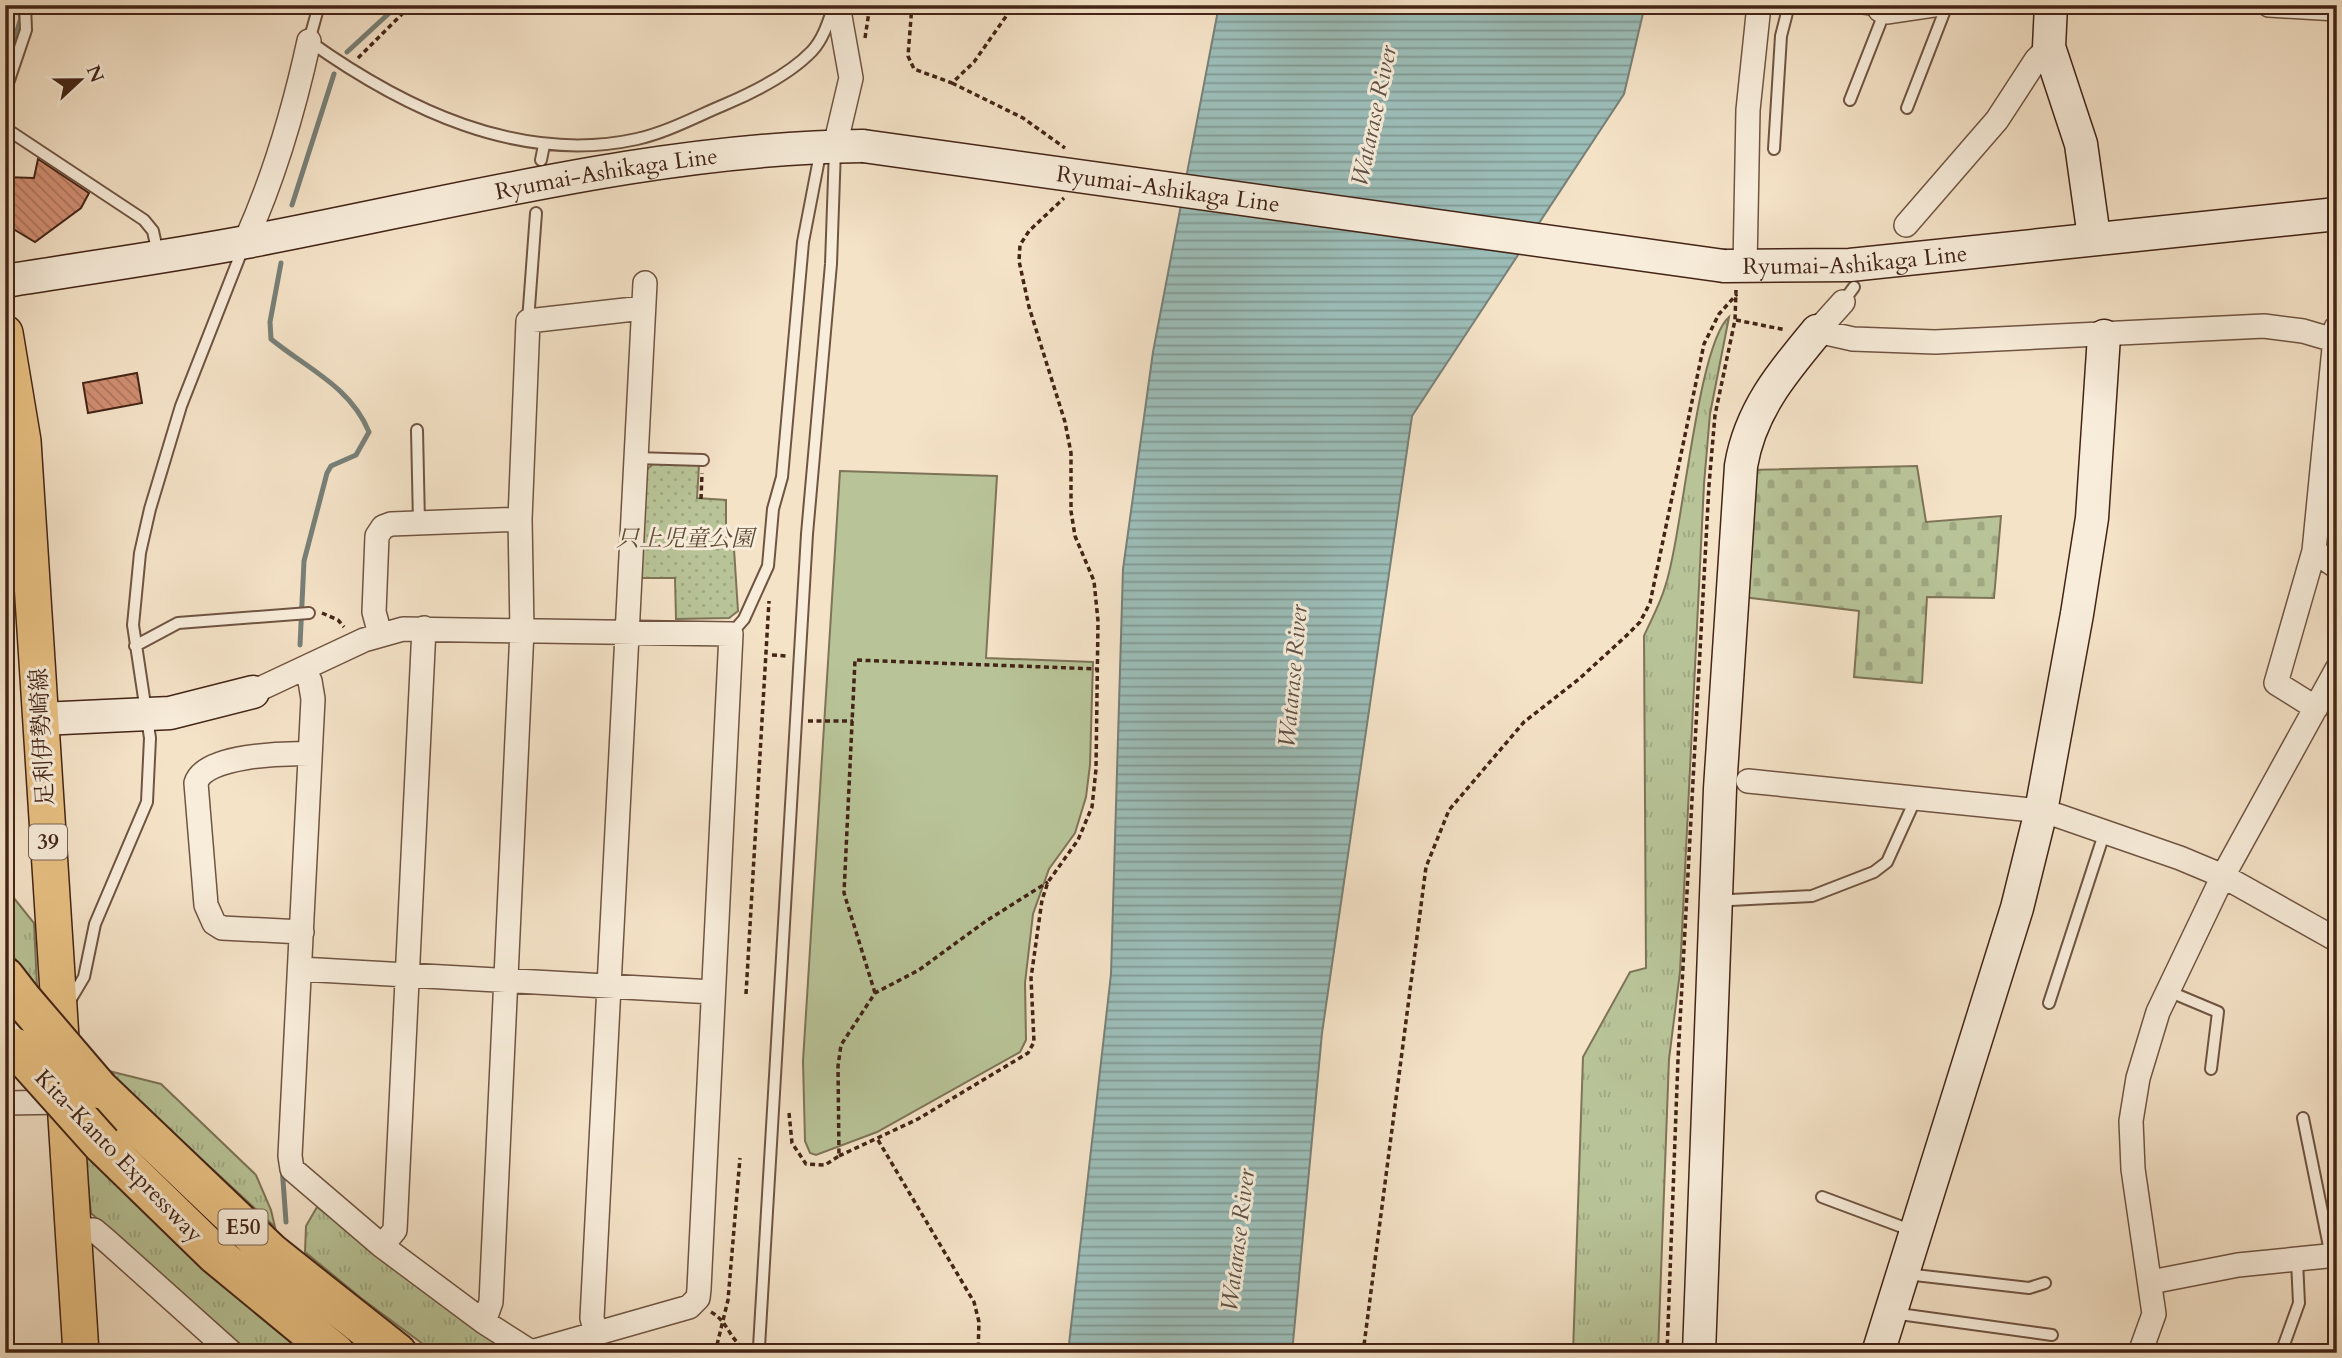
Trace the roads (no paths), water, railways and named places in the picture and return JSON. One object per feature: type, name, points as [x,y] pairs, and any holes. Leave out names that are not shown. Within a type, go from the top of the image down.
[{"type":"highway","name":"Kita-Kanto Expressway","points":[[14,988],[83,1095],[271,1253],[397,1353]]},
{"type":"highway","name":"Kita-Kanto Expressway","points":[[11,1041],[103,1144],[215,1254],[335,1353]]},
{"type":"main road","name":"足利伊勢崎線","points":[[5,333],[23,441],[58,1009],[83,1095],[73,1230],[81,1353]]},
{"type":"street","points":[[836,5],[852,78],[849,146]]},
{"type":"street","points":[[1735,266],[1759,5]]},
{"type":"street","points":[[1882,9],[1935,5]]},
{"type":"street","points":[[2051,5],[2049,47],[2081,144],[2094,237]]},
{"type":"street","points":[[2269,5],[2337,9]]},
{"type":"street","points":[[245,242],[260,213],[287,129],[309,41]]},
{"type":"street","points":[[1901,231],[1997,120],[2036,60],[2049,47]]},
{"type":"street","name":"Ryumai-Ashikaga Line","points":[[5,281],[245,242],[415,207],[704,158],[784,148],[849,146],[1735,266],[1850,265],[2094,237],[2337,214]]},
{"type":"street","points":[[596,1335],[592,1318],[645,283]]},
{"type":"street","points":[[1699,1353],[1720,789],[1741,466],[1747,438],[1760,406],[1784,370],[1803,331],[1849,295]]},
{"type":"street","points":[[484,1322],[491,1302],[522,630],[520,519],[528,321],[643,308]]},
{"type":"street","points":[[1803,331],[1853,340],[1936,342],[2104,336],[2264,326],[2336,336],[2314,551],[2276,683],[2316,708]]},
{"type":"street","points":[[1878,1353],[2017,908],[2041,811],[2092,519],[2104,336]]},
{"type":"street","points":[[380,634],[374,612],[377,536],[383,527],[391,524],[520,519]]},
{"type":"street","points":[[2314,551],[2337,567]]},
{"type":"street","points":[[41,719],[194,709],[253,692],[355,644],[380,634],[424,628],[731,634],[699,1289],[695,1303],[596,1335],[531,1352],[484,1322],[382,1246],[292,1169],[290,1156],[313,690],[303,669]]},
{"type":"street","points":[[382,1246],[396,1230],[424,628]]},
{"type":"street","points":[[2140,1353],[2154,1314],[2133,1169],[2131,1121],[2138,1078],[2168,991],[2222,876],[2337,669]]},
{"type":"street","points":[[302,932],[222,928],[214,923],[206,905],[195,783],[198,775],[211,765],[258,757],[310,754]]},
{"type":"street","points":[[1748,781],[2041,811],[2105,831],[2222,876],[2337,940]]},
{"type":"street","points":[[300,969],[713,992]]},
{"type":"street","points":[[5,1103],[83,1095]]},
{"type":"street","points":[[73,1230],[94,1230],[232,1353]]},
{"type":"street","points":[[2151,1282],[2238,1265],[2297,1261],[2334,1255]]},
{"type":"lane","points":[[5,92],[26,30],[25,5]]},
{"type":"lane","points":[[319,5],[309,41],[441,117],[508,139],[544,145],[637,139],[738,99],[788,69],[814,49],[836,5]]},
{"type":"lane","points":[[1774,149],[1781,36],[1789,5]]},
{"type":"lane","points":[[1838,5],[1882,9],[1850,100]]},
{"type":"lane","points":[[1908,108],[1947,5]]},
{"type":"lane","points":[[5,128],[144,220],[153,231],[158,256]]},
{"type":"lane","points":[[541,160],[544,145]]},
{"type":"lane","points":[[731,634],[744,620],[768,566],[773,509],[782,477],[806,221],[820,159],[849,146]]},
{"type":"lane","points":[[758,1350],[807,534],[831,264],[849,146]]},
{"type":"lane","points":[[528,321],[536,213]]},
{"type":"lane","points":[[58,1009],[65,1007],[77,994],[85,977],[95,925],[147,802],[150,770],[148,713],[135,646],[133,611],[140,553],[150,509],[181,406],[245,242]]},
{"type":"lane","points":[[417,430],[419,523]]},
{"type":"lane","points":[[635,458],[703,460]]},
{"type":"lane","points":[[135,646],[178,623],[309,613]]},
{"type":"lane","points":[[1731,900],[1812,896],[1874,872],[1887,862],[1916,798]]},
{"type":"lane","points":[[2049,1003],[2105,831]]},
{"type":"lane","points":[[2168,991],[2218,1012],[2211,1069]]},
{"type":"lane","points":[[2303,1118],[2334,1255]]},
{"type":"lane","points":[[1822,1197],[1916,1232]]},
{"type":"lane","points":[[2281,1353],[2299,1303],[2297,1261]]},
{"type":"lane","points":[[1904,1274],[2029,1288],[2045,1283]]},
{"type":"lane","points":[[1892,1313],[2052,1335]]},
{"type":"water","name":"Watarase River","points":[[1219,5],[1645,5],[1624,94],[1412,416],[1322,1033],[1292,1353],[1068,1353],[1111,974],[1123,569],[1153,352]]},
{"type":"waterway","points":[[5,69],[21,18],[18,5]]},
{"type":"waterway","points":[[347,52],[398,5]]},
{"type":"waterway","points":[[292,205],[334,74]]},
{"type":"waterway","points":[[281,263],[270,322],[271,339],[339,390],[351,402],[369,432],[356,455],[331,466],[327,473],[304,561],[300,645]]},
{"type":"waterway","points":[[282,1166],[286,1222]]},
{"type":"park label","name":"只上児童公園","points":[[685,538]]}]
